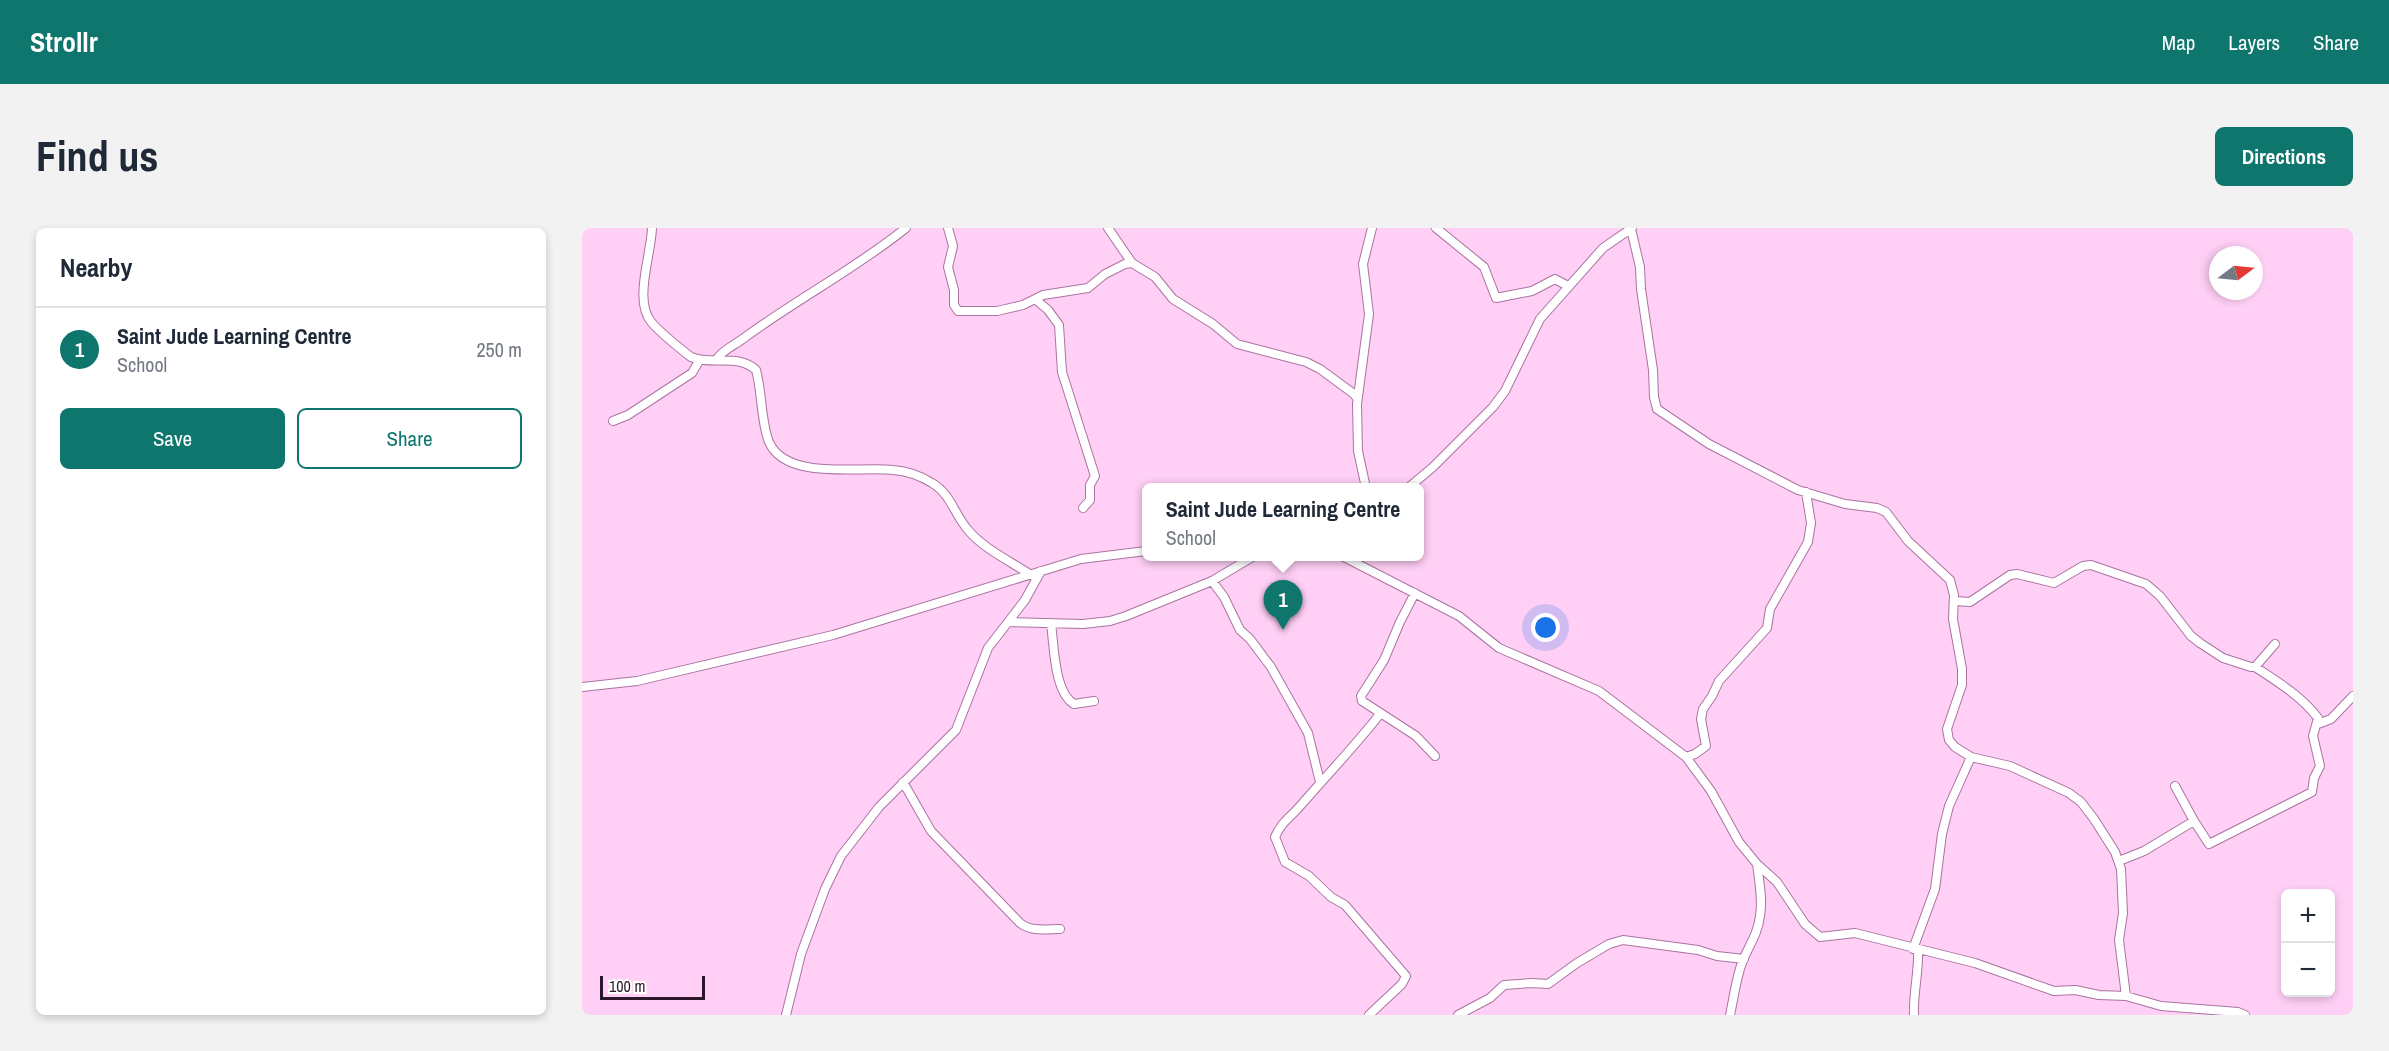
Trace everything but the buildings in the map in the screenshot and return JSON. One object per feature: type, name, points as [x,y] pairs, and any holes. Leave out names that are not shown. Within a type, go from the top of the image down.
[{"type":"street","points":[[652,228],[652,247],[643,287],[645,312],[651,322],[691,357],[699,361],[744,362],[756,370],[769,441],[775,452],[783,458],[823,469],[892,470],[914,474],[932,482],[950,500],[968,530],[994,552],[1031,575]]},
{"type":"street","points":[[716,360],[723,352],[766,321],[875,253],[906,228]]},
{"type":"street","points":[[948,228],[953,246],[948,267],[956,309],[964,312],[997,311],[1023,305],[1043,295],[1088,288],[1105,274],[1132,263]]},
{"type":"street","points":[[1108,228],[1132,263],[1155,277],[1173,299],[1213,324],[1237,344],[1306,362],[1320,369],[1357,398]]},
{"type":"street","points":[[1365,483],[1358,451],[1357,398],[1369,314],[1363,264],[1372,228]]},
{"type":"street","points":[[1436,228],[1484,267],[1496,298],[1532,291],[1555,279],[1568,286]]},
{"type":"street","points":[[1414,483],[1493,407],[1505,391],[1540,319],[1603,248],[1631,228],[1640,267],[1653,370],[1654,397],[1658,409],[1709,444],[1806,492],[1845,504],[1877,508],[1886,512],[1908,541],[1950,580],[1954,601],[1953,619],[1962,669],[1962,685],[1954,702],[1946,734],[1955,747],[1971,757],[2010,766],[2069,793],[2081,802],[2094,819],[2119,861],[2123,896],[2119,940],[2126,996]]},
{"type":"street","points":[[1035,299],[1059,324],[1062,372],[1095,476],[1090,486],[1090,500],[1083,508]]},
{"type":"street","points":[[613,421],[628,415],[692,373],[699,361]]},
{"type":"street","points":[[1686,757],[1706,746],[1701,718],[1703,709],[1719,681],[1767,628],[1770,609],[1808,542],[1811,523],[1806,492]]},
{"type":"street","points":[[582,687],[637,681],[834,635],[1081,559],[1142,551]]},
{"type":"street","points":[[1009,622],[1083,624],[1126,616],[1212,580],[1245,561]]},
{"type":"street","points":[[1352,561],[1459,616],[1499,648],[1599,691],[1686,757],[1711,791],[1739,842],[1782,889],[1805,924],[1820,937],[1855,933],[1975,963],[2054,991],[2075,990],[2099,995],[2126,996],[2190,1012],[2230,1011],[2245,1015]]},
{"type":"street","points":[[1954,601],[1970,602],[2010,575],[2017,574],[2054,583],[2083,566],[2096,565],[2116,575],[2146,584],[2160,596],[2191,636],[2223,658],[2255,667],[2285,686],[2318,718],[2313,736],[2320,766],[2314,778],[2312,792],[2213,843],[2206,841],[2175,786]]},
{"type":"street","points":[[786,1015],[801,954],[825,889],[841,856],[855,834],[956,730],[988,648],[1009,622],[1041,572]]},
{"type":"street","points":[[1212,580],[1224,597],[1240,630],[1250,639],[1271,667],[1308,733],[1320,782]]},
{"type":"street","points":[[1416,593],[1400,622],[1384,660],[1362,692],[1362,701],[1416,736],[1435,756]]},
{"type":"street","points":[[1051,623],[1054,658],[1065,694],[1074,704],[1094,701]]},
{"type":"street","points":[[2255,667],[2276,644]]},
{"type":"street","points":[[2318,724],[2331,720],[2353,696]]},
{"type":"street","points":[[1369,1015],[1402,984],[1406,976],[1345,905],[1331,897],[1309,876],[1285,862],[1275,837],[1284,820],[1298,808],[1380,714]]},
{"type":"street","points":[[1914,1015],[1913,996],[1919,968],[1916,950],[1935,889],[1942,834],[1950,806],[1971,757]]},
{"type":"street","points":[[903,782],[931,831],[1020,923],[1034,929],[1060,929]]},
{"type":"street","points":[[2119,861],[2144,851],[2194,821]]},
{"type":"street","points":[[1730,1015],[1744,959],[1755,941],[1760,916],[1761,898],[1757,864]]},
{"type":"street","points":[[1458,1015],[1490,998],[1504,985],[1553,982],[1576,963],[1620,940],[1698,950],[1717,956],[1744,959]]},
{"type":"place","name":"Saint Jude Learning Centre","points":[[1283,630]]}]
